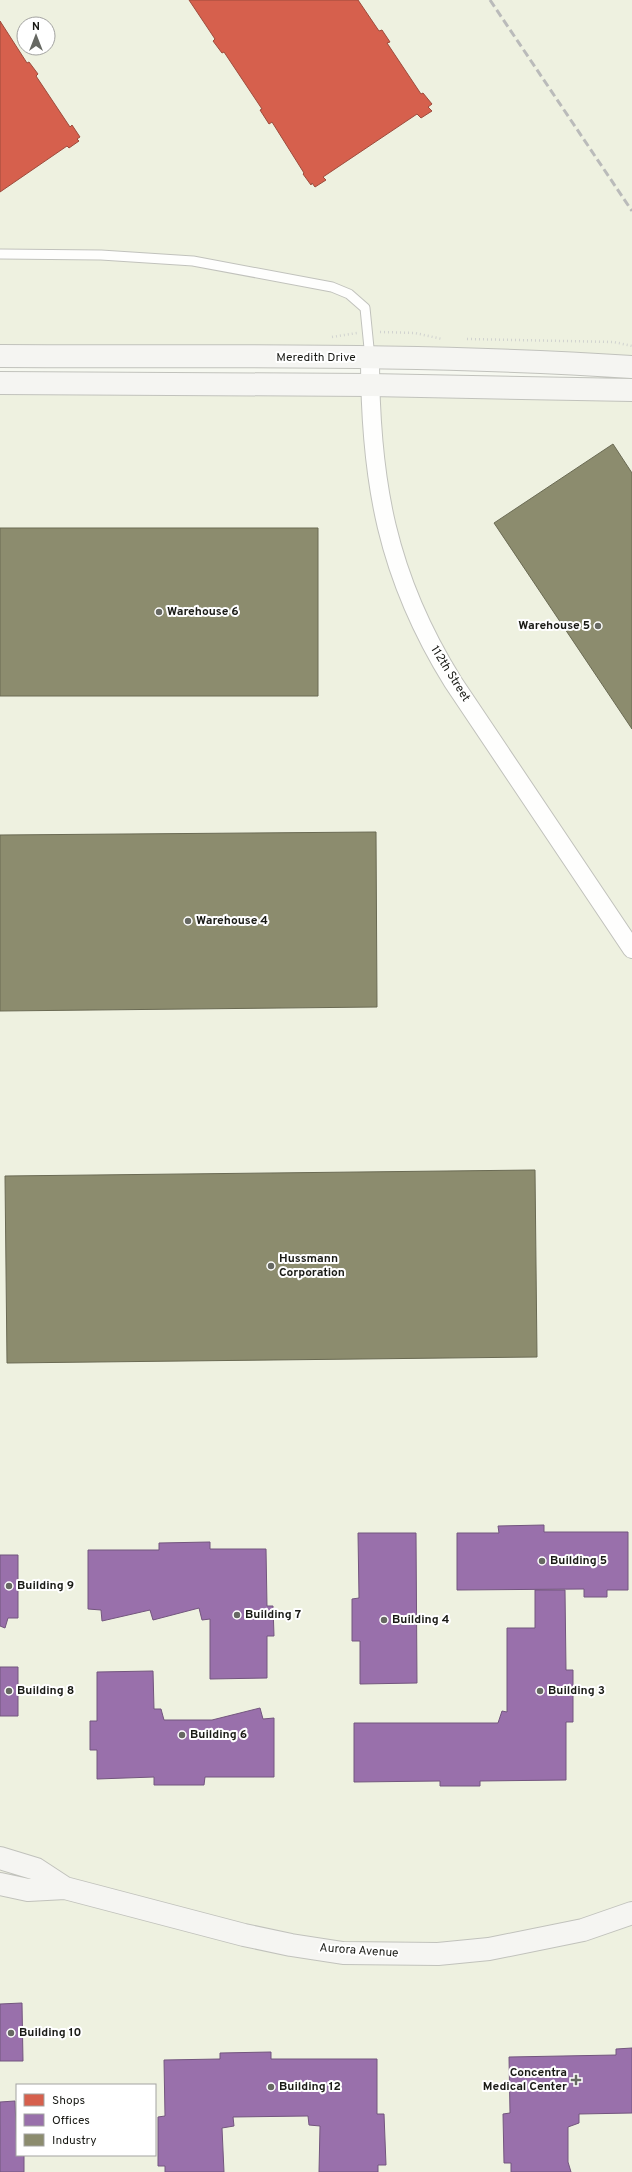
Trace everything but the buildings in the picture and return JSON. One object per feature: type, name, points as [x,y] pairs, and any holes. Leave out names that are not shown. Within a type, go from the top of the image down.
[{"type":"main road","name":"Meredith Drive","points":[[0,356],[370,358],[576,363],[632,367]]},
{"type":"main road","points":[[0,383],[370,385],[632,390]]},
{"type":"main road","name":"Aurora Avenue","points":[[0,1858],[36,1869],[65,1888]]},
{"type":"main road","name":"Aurora Avenue","points":[[0,1884],[28,1890],[65,1888],[244,1935],[291,1945],[343,1953],[438,1954],[489,1949],[583,1930],[632,1913]]},
{"type":"street","name":"112th Street","points":[[370,358],[374,461],[382,512],[396,562],[414,610],[437,656],[453,682],[632,949]]},
{"type":"lane","points":[[0,254],[101,255],[193,261],[332,286],[349,294],[365,308],[370,358]]},
{"type":"shaded area","points":[[0,0],[632,0],[632,367],[0,356]]},
{"type":"shaded area","points":[[0,383],[632,390],[632,2172],[0,2172]]},
{"type":"railway","points":[[490,0],[632,211]]},
{"type":"place","name":"Warehouse 6","points":[[159,612]]},
{"type":"place","name":"Warehouse 5","points":[[598,626]]},
{"type":"place","name":"Warehouse 4","points":[[188,921]]},
{"type":"place","name":"Hussmann Corporation","points":[[271,1266]]},
{"type":"place","name":"Building 5","points":[[542,1561]]},
{"type":"place","name":"Building 9","points":[[9,1586]]},
{"type":"place","name":"Building 7","points":[[237,1615]]},
{"type":"place","name":"Building 4","points":[[384,1620]]},
{"type":"place","name":"Building 8","points":[[9,1691]]},
{"type":"place","name":"Building 3","points":[[540,1691]]},
{"type":"place","name":"Building 6","points":[[182,1735]]},
{"type":"place","name":"Building 10","points":[[11,2033]]},
{"type":"place","name":"Concentra Medical Center","points":[[576,2080]]},
{"type":"place","name":"Building 12","points":[[271,2087]]}]
